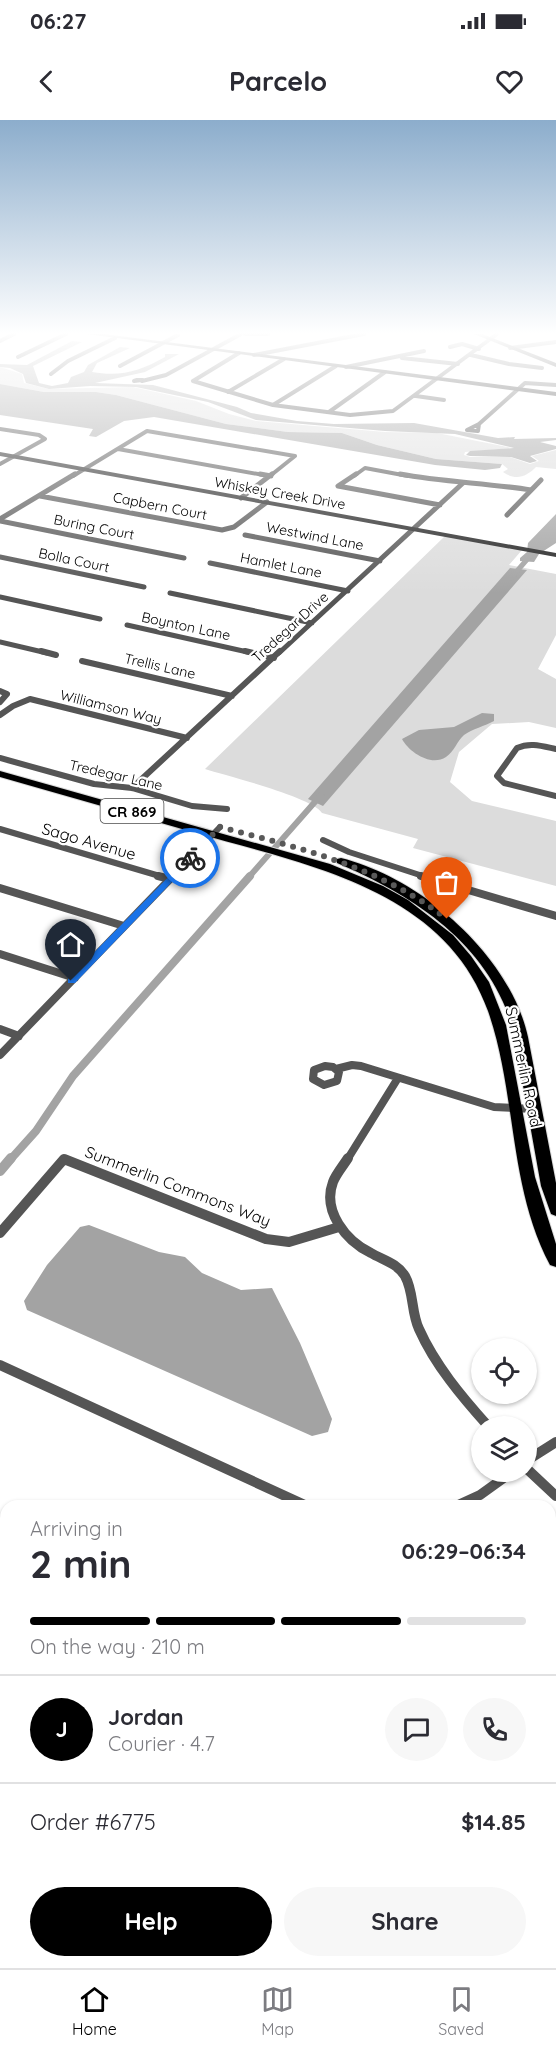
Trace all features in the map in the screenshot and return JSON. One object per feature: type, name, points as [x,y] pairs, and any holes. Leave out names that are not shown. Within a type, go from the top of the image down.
[{"type":"main road","name":"Summerlin Road","points":[[0,766],[216,830]]},
{"type":"main road","name":"Summerlin Road","points":[[0,774],[289,850],[342,861],[390,882],[434,909],[470,941],[495,974],[516,1017],[556,1210]]},
{"type":"main road","name":"Summerlin Road","points":[[289,850],[376,886],[420,913],[456,945],[483,983],[495,1011],[533,1203],[556,1261]]},
{"type":"street","points":[[479,424],[483,420]]},
{"type":"street","points":[[0,429],[43,436],[43,440],[0,464]]},
{"type":"street","points":[[0,520],[147,431],[295,456],[242,496]]},
{"type":"street","points":[[118,449],[271,476]]},
{"type":"street","name":"Whiskey Creek Drive","points":[[0,453],[552,553]]},
{"type":"street","points":[[440,505],[338,486],[360,468],[365,468],[463,483],[531,490]]},
{"type":"street","points":[[507,515],[541,480]]},
{"type":"street","name":"Tredegar Drive","points":[[132,788],[463,483]]},
{"type":"street","name":"Capbern Court","points":[[40,496],[222,530],[234,527],[267,502]]},
{"type":"street","name":"Whiskey Creek Drive","points":[[242,496],[416,528]]},
{"type":"street","name":"Buring Court","points":[[0,520],[184,558]]},
{"type":"street","name":"Westwind Lane","points":[[245,535],[380,561]]},
{"type":"street","name":"Bolla Court","points":[[0,557],[144,587]]},
{"type":"street","name":"Hamlet Lane","points":[[210,563],[348,591]]},
{"type":"street","points":[[170,593],[312,622]]},
{"type":"street","points":[[0,597],[100,619]]},
{"type":"street","name":"Boynton Lane","points":[[127,625],[274,658]]},
{"type":"street","points":[[0,642],[56,655]]},
{"type":"street","name":"Trellis Lane","points":[[82,661],[232,696]]},
{"type":"street","points":[[0,691],[6,694],[0,702]]},
{"type":"street","name":"Williamson Way","points":[[0,715],[13,706],[30,699],[187,738]]},
{"type":"street","points":[[556,749],[521,745],[497,776],[504,783],[556,796]]},
{"type":"street","name":"Tredegar Lane","points":[[0,758],[94,784],[132,788],[192,806],[227,809]]},
{"type":"street","name":"Sago Avenue","points":[[0,829],[170,879]]},
{"type":"street","points":[[0,1055],[216,830]]},
{"type":"street","points":[[323,840],[340,849],[472,892],[556,916]]},
{"type":"street","points":[[0,888],[124,926]]},
{"type":"street","points":[[0,954],[75,978]]},
{"type":"street","points":[[0,1029],[19,1036]]},
{"type":"street","points":[[336,1069],[352,1065],[361,1066],[494,1107],[534,1109]]},
{"type":"street","points":[[398,1078],[333,1182],[331,1206],[339,1227],[360,1246],[402,1272],[411,1291],[418,1329],[453,1382],[480,1416]]},
{"type":"street","name":"Summerlin Commons Way","points":[[0,1233],[64,1159],[266,1239],[290,1242],[339,1227]]},
{"type":"street","points":[[0,1365],[294,1500]]},
{"type":"street","points":[[537,1454],[556,1442]]},
{"type":"street","points":[[537,1478],[556,1496]]},
{"type":"street","points":[[469,1500],[498,1482]]},
{"type":"shaded area","points":[[35,420],[130,420],[124,421],[96,437],[89,436],[93,429]]},
{"type":"shaded area","points":[[173,420],[212,420],[288,432],[342,433],[377,445],[436,459],[502,464],[500,468],[485,470],[435,465]]},
{"type":"shaded area","points":[[212,420],[253,420],[385,432],[437,433],[512,448],[465,452],[464,455],[470,457],[510,457],[530,464],[539,461],[532,456],[556,450],[556,469],[536,467],[525,475],[517,477],[503,472],[508,469],[502,464],[436,459],[377,445],[342,433],[288,432]]},
{"type":"shaded area","points":[[259,420],[334,424],[414,423],[498,438],[556,438],[556,440],[540,442],[556,446],[556,449],[530,456],[537,461],[530,463],[511,457],[466,455],[470,451],[514,448],[455,434],[385,431]]},
{"type":"shaded area","points":[[556,514],[556,543],[539,554],[534,562],[520,561],[520,558],[527,552],[528,543]]},
{"type":"shaded area","points":[[445,536],[522,550],[509,565],[556,574],[556,635],[538,669],[556,679],[556,728],[529,722],[492,724],[459,752],[450,782],[472,801],[556,821],[556,886],[413,848],[418,839],[322,813],[303,800],[205,769]]},
{"type":"shaded area","points":[[510,568],[527,570],[323,806],[308,799]]},
{"type":"shaded area","points":[[482,713],[494,714],[494,721],[464,735],[449,755],[440,760],[421,757],[402,739],[419,730],[454,727]]},
{"type":"shaded area","points":[[89,1225],[159,1252],[185,1257],[202,1273],[241,1290],[272,1288],[300,1343],[332,1419],[328,1432],[312,1436],[27,1310],[24,1301],[47,1265],[80,1227]]},
{"type":"waterway","points":[[511,578],[530,556]]},
{"type":"waterway","points":[[249,877],[321,795]]},
{"type":"waterway","points":[[10,1160],[36,1131],[73,1076],[250,876]]},
{"type":"waterway","points":[[0,1171],[11,1158]]},
{"type":"way so far","points":[[190,858],[220,827],[317,853],[358,867],[390,882],[447,919]]},
{"type":"route","points":[[71,981],[190,858]]}]
